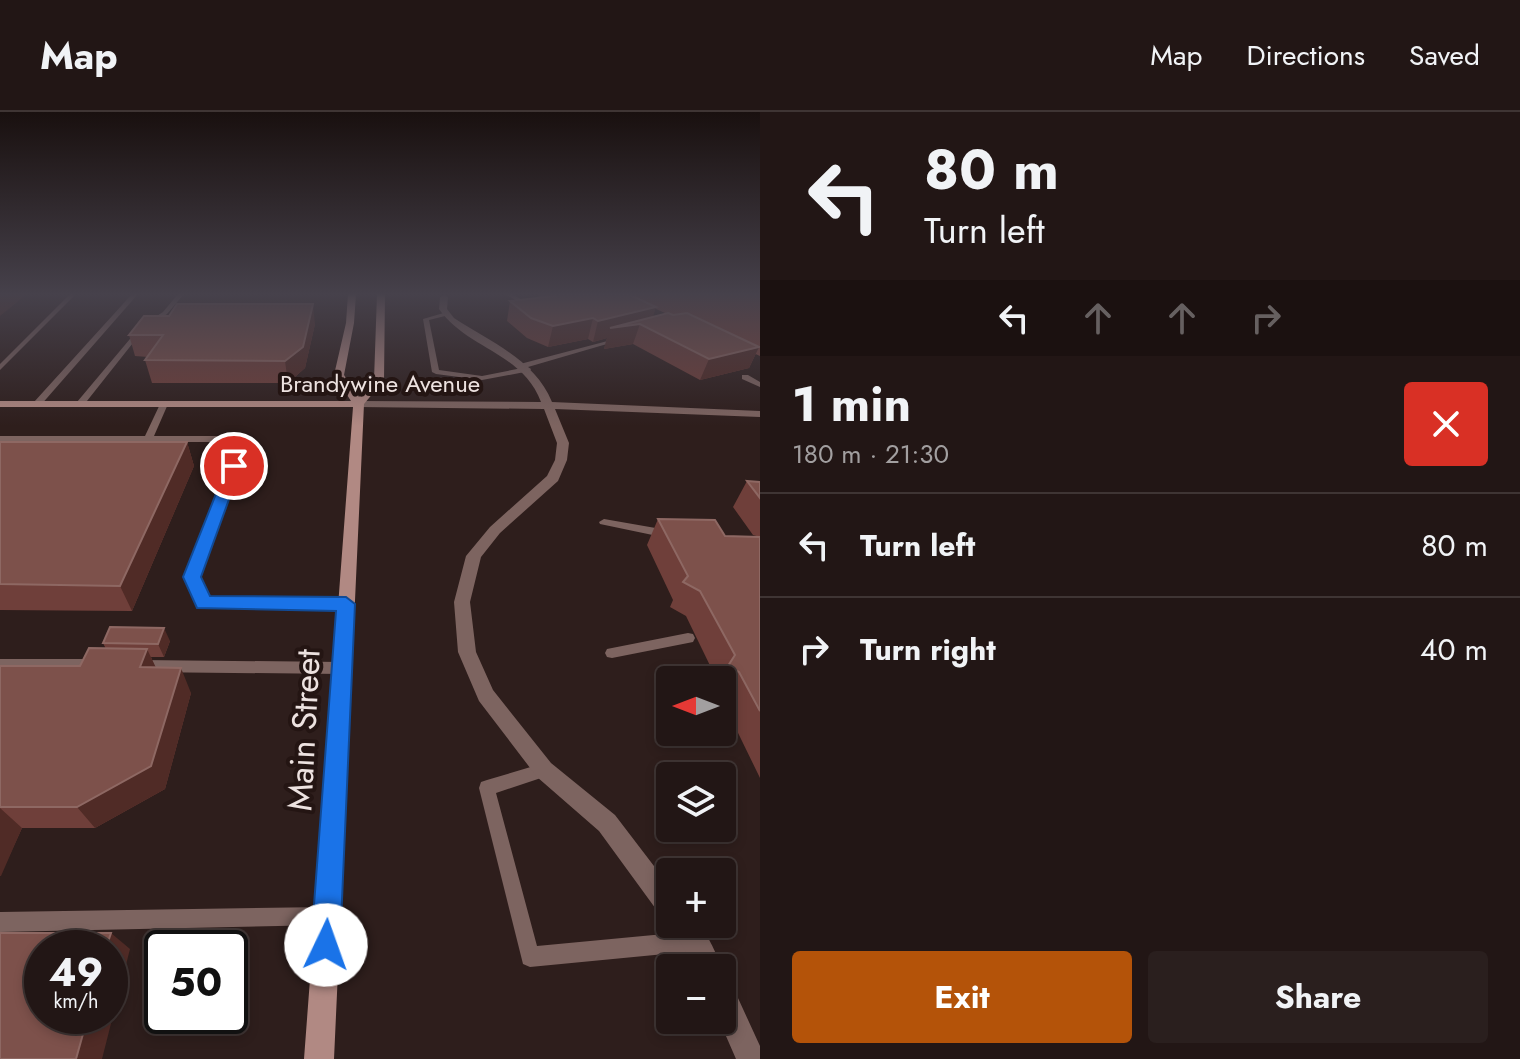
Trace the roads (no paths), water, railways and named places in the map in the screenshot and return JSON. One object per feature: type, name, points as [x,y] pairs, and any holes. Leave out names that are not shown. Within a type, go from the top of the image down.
[{"type":"main road","points":[[347,338],[339,375],[359,404]]},
{"type":"main road","name":"Main Street","points":[[319,1059],[359,404],[379,380],[380,338]]},
{"type":"main road","name":"Brandywine Avenue","points":[[0,404],[359,404]]},
{"type":"street","points":[[479,338],[525,368],[540,385],[563,443],[558,469],[545,487],[495,530],[474,556],[462,602],[467,652],[486,695],[544,770],[607,823],[656,888]]},
{"type":"street","name":"Brandywine Avenue","points":[[359,404],[609,406],[760,414]]},
{"type":"street","points":[[736,1026],[751,1059]]},
{"type":"lane","points":[[0,368],[30,338]]},
{"type":"lane","points":[[37,404],[96,338]]},
{"type":"lane","points":[[80,404],[134,338]]},
{"type":"lane","points":[[430,338],[436,372],[482,378],[624,338]]},
{"type":"lane","points":[[0,350],[18,350]]},
{"type":"lane","points":[[745,377],[760,385]]},
{"type":"lane","points":[[148,439],[164,404]]},
{"type":"lane","points":[[0,439],[244,439],[192,577],[203,603],[346,604]]},
{"type":"lane","points":[[604,522],[679,536]]},
{"type":"lane","points":[[612,653],[688,638]]},
{"type":"lane","points":[[0,664],[109,665]]},
{"type":"lane","points":[[124,665],[342,668]]},
{"type":"lane","points":[[544,770],[487,788],[530,957],[657,938]]},
{"type":"lane","points":[[0,922],[327,916]]}]
